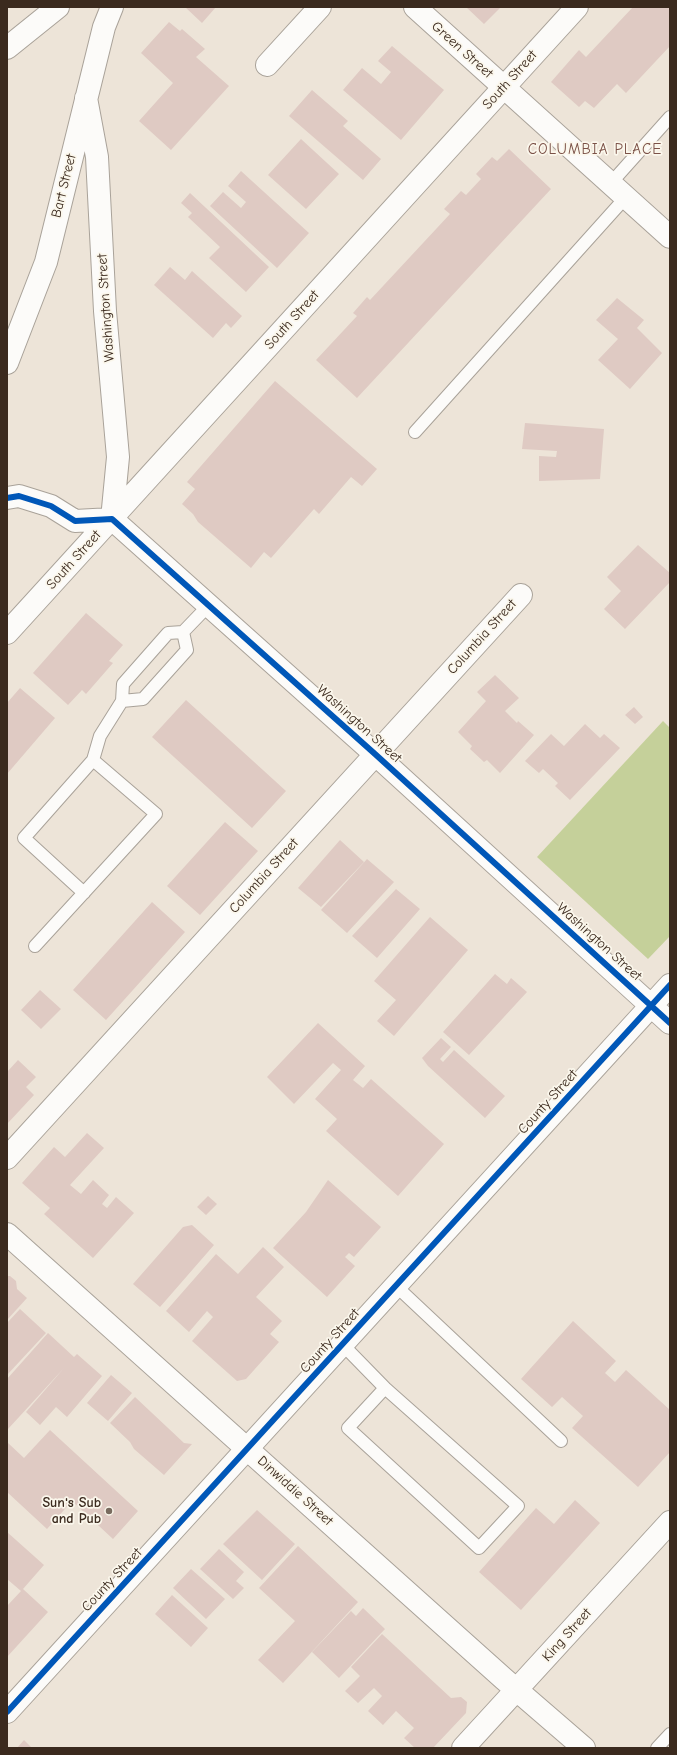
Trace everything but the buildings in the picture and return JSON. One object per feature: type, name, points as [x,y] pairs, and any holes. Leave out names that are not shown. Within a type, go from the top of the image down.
[{"type":"main road","points":[[7,48],[58,7]]},
{"type":"main road","name":"Bart Street","points":[[7,363],[46,262],[104,27],[112,7]]},
{"type":"main road","points":[[267,66],[320,7]]},
{"type":"main road","name":"Green Street","points":[[415,7],[670,237]]},
{"type":"main road","name":"South Street","points":[[7,633],[577,7]]},
{"type":"main road","name":"Washington Street","points":[[86,98],[97,156],[105,311],[118,457],[112,519],[375,754],[670,1023]]},
{"type":"main road","points":[[7,498],[19,496],[51,506],[75,521],[112,519]]},
{"type":"main road","name":"Columbia Street","points":[[7,1158],[521,595]]},
{"type":"main road","name":"County Street","points":[[8,1708],[248,1449],[670,985]]},
{"type":"main road","name":"Dinwiddie Street","points":[[7,1234],[517,1690],[584,1748]]},
{"type":"main road","name":"King Street","points":[[464,1748],[670,1522]]},
{"type":"lane","points":[[415,432],[618,190],[670,117]]},
{"type":"lane","points":[[84,893],[24,838],[93,760],[100,736],[122,701],[123,684],[168,632],[183,632],[209,605]]},
{"type":"lane","points":[[122,701],[143,698],[187,650],[183,632]]},
{"type":"lane","points":[[35,946],[156,814],[93,760]]},
{"type":"lane","points":[[396,1286],[561,1441]]},
{"type":"lane","points":[[343,1345],[385,1388],[518,1506],[479,1548],[348,1428],[385,1388]]},
{"type":"lane","points":[[657,1748],[670,1734]]},
{"type":"green space","points":[[663,721],[670,728],[670,936],[648,959],[537,857]]},
{"type":"cycle path","points":[[7,498],[19,496],[51,506],[75,521],[112,519],[375,754],[670,1023]]},
{"type":"cycle path","points":[[7,1712],[670,985]]},
{"type":"place","name":"Sun's Sub and Pub","points":[[109,1511]]},
{"type":"district","name":"COLUMBIA PLACE","points":[[595,150]]}]
